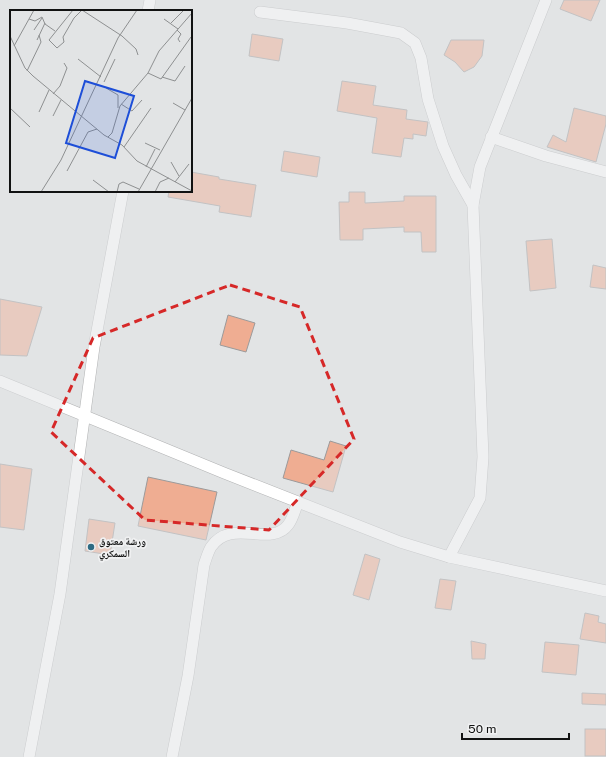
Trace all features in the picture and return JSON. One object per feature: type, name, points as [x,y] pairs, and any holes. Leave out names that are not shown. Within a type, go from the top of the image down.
[{"type":"street","points":[[148,10],[150,0]]},
{"type":"street","points":[[449,557],[480,498],[482,457],[473,205],[480,167],[546,0]]},
{"type":"street","points":[[260,12],[347,23],[401,33],[414,43],[421,58],[428,99],[442,146],[473,205]]},
{"type":"street","points":[[491,137],[546,156],[606,172]]},
{"type":"street","points":[[30,757],[60,594],[94,347],[123,192]]},
{"type":"street","points":[[0,381],[400,542],[449,557],[606,591]]},
{"type":"street","points":[[172,757],[188,676],[204,565],[212,547],[218,540],[238,532],[279,533],[288,525],[298,502]]},
{"type":"highlighted area","points":[[230,285],[300,307],[354,439],[269,530],[145,520],[51,432],[93,338]]},
{"type":"building","points":[[564,0],[600,0],[591,21],[560,9]]},
{"type":"building","points":[[252,34],[283,39],[279,61],[249,56]]},
{"type":"building","points":[[451,40],[484,40],[482,56],[474,67],[464,72],[455,62],[444,55]]},
{"type":"building","points":[[342,81],[376,86],[373,105],[407,110],[406,119],[428,122],[426,136],[413,134],[413,139],[404,138],[401,157],[372,153],[377,118],[337,111]]},
{"type":"building","points":[[574,108],[606,116],[606,124],[596,162],[547,147],[553,135],[566,142]]},
{"type":"building","points":[[284,151],[320,157],[317,177],[281,171]]},
{"type":"building","points":[[192,172],[219,177],[219,179],[256,185],[251,217],[219,212],[220,206],[168,197],[169,192],[192,192]]},
{"type":"building","points":[[349,192],[365,192],[365,203],[404,201],[404,196],[436,196],[436,252],[422,252],[421,232],[404,232],[404,227],[363,229],[363,240],[340,240],[339,202],[349,202]]},
{"type":"building","points":[[552,239],[556,288],[530,291],[526,241]]},
{"type":"building","points":[[593,265],[606,268],[606,289],[590,287]]},
{"type":"building","points":[[0,299],[42,307],[27,356],[0,355]]},
{"type":"building","points":[[228,315],[255,323],[246,352],[220,345]]},
{"type":"building","points":[[330,441],[346,446],[333,492],[283,478],[291,450],[324,460]]},
{"type":"building","points":[[0,464],[32,469],[24,530],[0,527]]},
{"type":"building","points":[[148,477],[217,492],[206,540],[138,526]]},
{"type":"building","points":[[89,519],[115,523],[110,555],[85,551]]},
{"type":"building","points":[[365,554],[380,559],[369,600],[353,595]]},
{"type":"building","points":[[440,579],[456,581],[451,610],[435,608]]},
{"type":"building","points":[[585,613],[599,616],[598,622],[606,624],[606,643],[580,639]]},
{"type":"building","points":[[471,641],[486,644],[485,659],[472,659]]},
{"type":"building","points":[[545,642],[579,645],[576,675],[542,672]]},
{"type":"building","points":[[582,693],[606,694],[606,705],[582,704]]},
{"type":"building","points":[[585,729],[606,729],[606,756],[585,756]]},
{"type":"place","name":"ورشة معتوق السمكري","points":[[91,547]]}]
